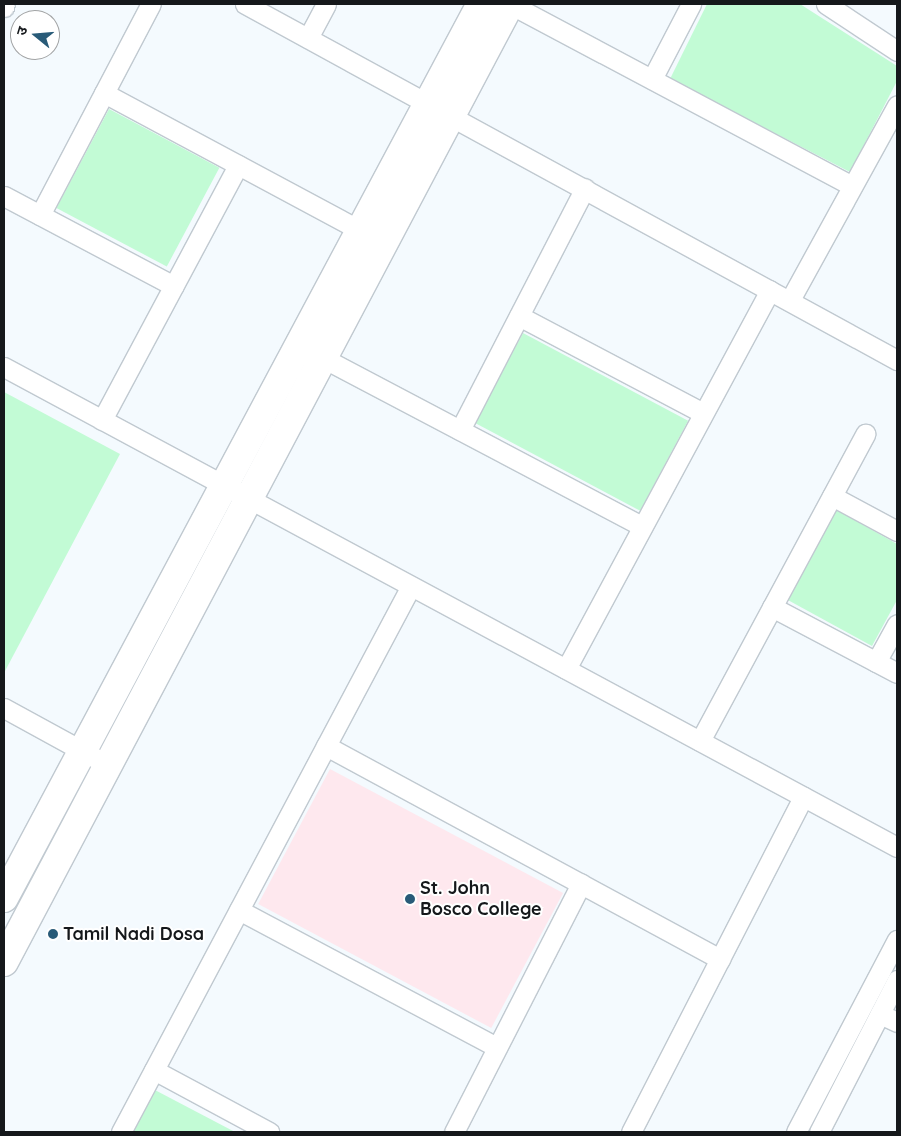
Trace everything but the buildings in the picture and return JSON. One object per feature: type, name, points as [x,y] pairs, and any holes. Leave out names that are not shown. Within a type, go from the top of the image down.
[{"type":"street","points":[[40,215],[151,4]]},
{"type":"street","points":[[245,4],[440,108],[897,360]]},
{"type":"street","points":[[308,38],[326,4]]},
{"type":"street","points":[[4,962],[323,358],[440,108],[481,4]]},
{"type":"street","points":[[39,894],[7,884],[82,751],[360,230],[510,4],[852,186]]},
{"type":"street","points":[[652,79],[690,4]]},
{"type":"street","points":[[826,4],[897,51]]},
{"type":"street","points":[[104,93],[360,230]]},
{"type":"street","points":[[790,300],[897,105]]},
{"type":"street","points":[[102,420],[238,165]]},
{"type":"street","points":[[460,430],[585,188]]},
{"type":"street","points":[[4,196],[174,286]]},
{"type":"street","points":[[566,669],[770,290]]},
{"type":"street","points":[[519,316],[704,413]]},
{"type":"street","points":[[323,358],[642,526]]},
{"type":"street","points":[[4,367],[897,847]]},
{"type":"street","points":[[700,741],[866,434]]},
{"type":"street","points":[[832,496],[897,532]]},
{"type":"street","points":[[121,1132],[411,586]]},
{"type":"street","points":[[772,607],[897,674]]},
{"type":"street","points":[[876,662],[897,624]]},
{"type":"street","points":[[4,708],[108,765]]},
{"type":"street","points":[[326,746],[720,959]]},
{"type":"street","points":[[631,1132],[803,797]]},
{"type":"street","points":[[454,1132],[581,884]]},
{"type":"street","points":[[239,910],[497,1047]]},
{"type":"street","points":[[796,1132],[897,940]]},
{"type":"street","points":[[819,1132],[897,980]]},
{"type":"street","points":[[880,1014],[897,1022]]},
{"type":"street","points":[[154,1070],[269,1132]]},
{"type":"shaded area","name":"St. John Bosco College","points":[[330,769],[563,893],[491,1028],[258,904]]},
{"type":"green space","points":[[707,4],[800,4],[897,66],[897,81],[850,172],[670,79]]},
{"type":"green space","points":[[109,109],[219,168],[167,267],[56,208]]},
{"type":"green space","points":[[523,333],[688,421],[640,511],[475,423]]},
{"type":"green space","points":[[4,392],[120,454],[4,673]]},
{"type":"green space","points":[[835,509],[897,544],[897,600],[872,646],[786,599]]},
{"type":"green space","points":[[153,1089],[235,1132],[130,1132]]},
{"type":"place","name":"St. John Bosco College","points":[[410,899]]},
{"type":"place","name":"Tamil Nadi Dosa","points":[[53,934]]}]
